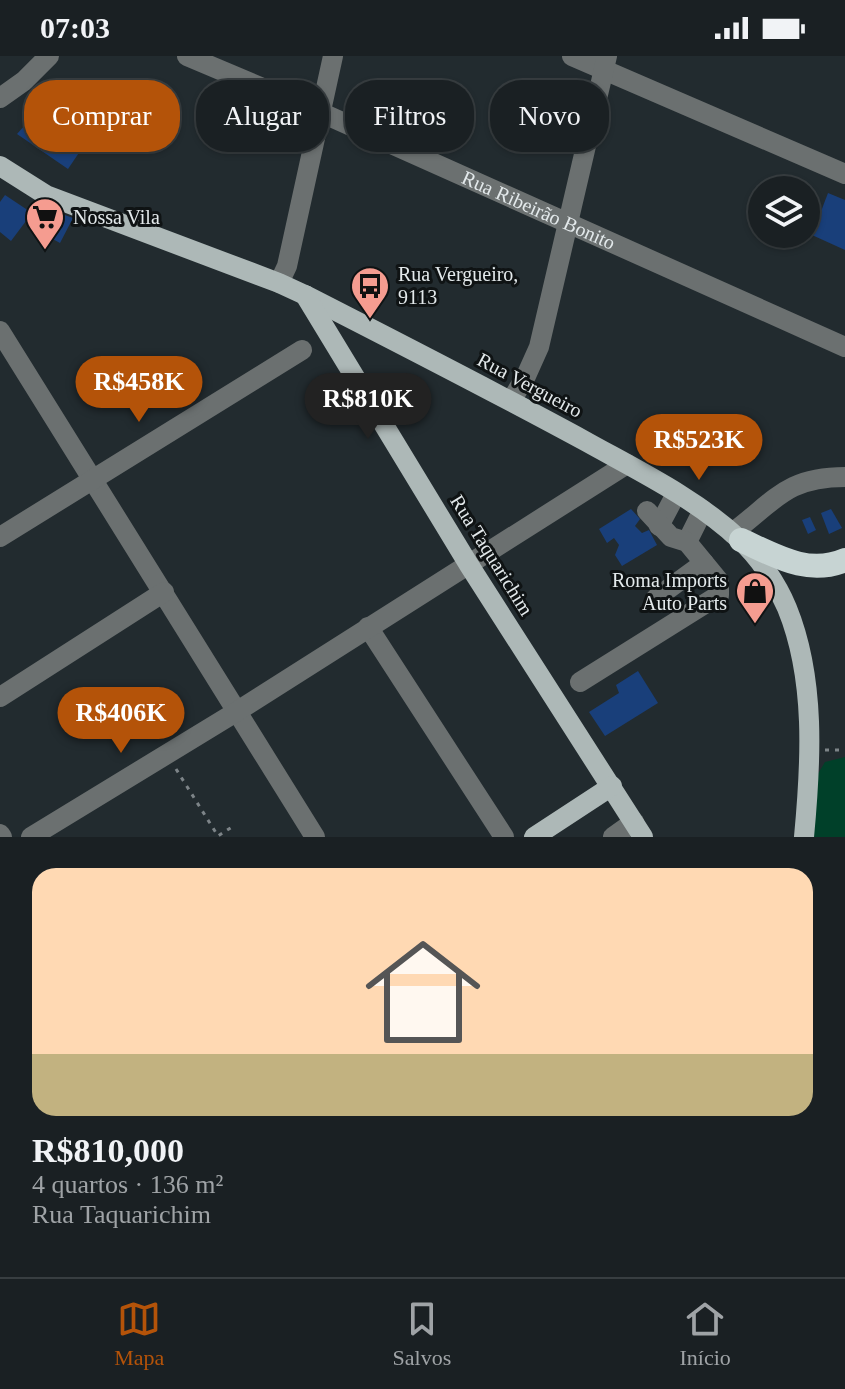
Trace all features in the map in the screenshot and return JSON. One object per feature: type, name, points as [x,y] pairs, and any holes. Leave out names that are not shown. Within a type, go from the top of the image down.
[{"type":"highway","points":[[737,537],[785,560],[810,568],[832,566],[845,560]]},
{"type":"main road","name":"Rua Vergueiro","points":[[0,166],[46,195],[305,295],[627,464],[703,510],[737,537],[770,576],[787,609],[801,662],[808,711],[809,750],[804,837]]},
{"type":"main road","name":"Rua Taquarichim","points":[[305,295],[469,565],[638,830]]},
{"type":"main road","points":[[534,837],[612,786]]},
{"type":"street","points":[[0,98],[24,81],[49,56]]},
{"type":"street","name":"Rua Ribeirão Bonito","points":[[187,56],[244,80]]},
{"type":"street","points":[[328,80],[333,56]]},
{"type":"street","points":[[572,56],[606,63],[845,174]]},
{"type":"street","points":[[511,401],[539,347],[606,63]]},
{"type":"street","name":"Rua Ribeirão Bonito","points":[[329,116],[845,347]]},
{"type":"street","points":[[279,283],[287,266],[313,152]]},
{"type":"street","points":[[0,331],[315,837]]},
{"type":"street","points":[[0,537],[302,350]]},
{"type":"street","points":[[31,837],[236,712],[627,464]]},
{"type":"street","points":[[737,537],[784,490],[797,483],[845,477]]},
{"type":"street","points":[[580,682],[714,600],[720,590],[719,581],[687,542],[671,537],[653,518],[676,494]]},
{"type":"street","points":[[687,542],[703,510]]},
{"type":"street","points":[[656,598],[704,563]]},
{"type":"street","points":[[0,697],[164,592]]},
{"type":"street","points":[[368,627],[504,837]]},
{"type":"street","points":[[613,837],[638,830]]},
{"type":"path","points":[[166,753],[218,836],[235,825]]},
{"type":"green space","points":[[845,757],[845,837],[812,837],[816,777],[825,762]]},
{"type":"building","points":[[24,126],[24,139],[17,134]]},
{"type":"building","points":[[43,152],[79,152],[68,169]]},
{"type":"building","points":[[828,193],[845,200],[845,250],[820,239],[820,214]]},
{"type":"building","points":[[5,195],[32,213],[11,241],[0,232],[0,202]]},
{"type":"building","points":[[43,207],[73,218],[60,243],[49,237],[53,225],[37,217]]},
{"type":"building","points":[[631,509],[640,519],[635,526],[642,533],[649,530],[657,545],[622,566],[615,555],[619,545],[614,538],[607,543],[599,529]]},
{"type":"building","points":[[831,509],[842,528],[829,534],[821,513]]},
{"type":"building","points":[[810,517],[816,530],[808,534],[802,520]]},
{"type":"building","points":[[638,671],[658,703],[605,736],[589,712],[619,693],[616,685]]},
{"type":"place","name":"Nossa Vila","points":[[45,251]]},
{"type":"place","name":"Rua Vergueiro, 9113","points":[[370,320]]},
{"type":"place","name":"Roma Imports Auto Parts","points":[[755,625]]}]
